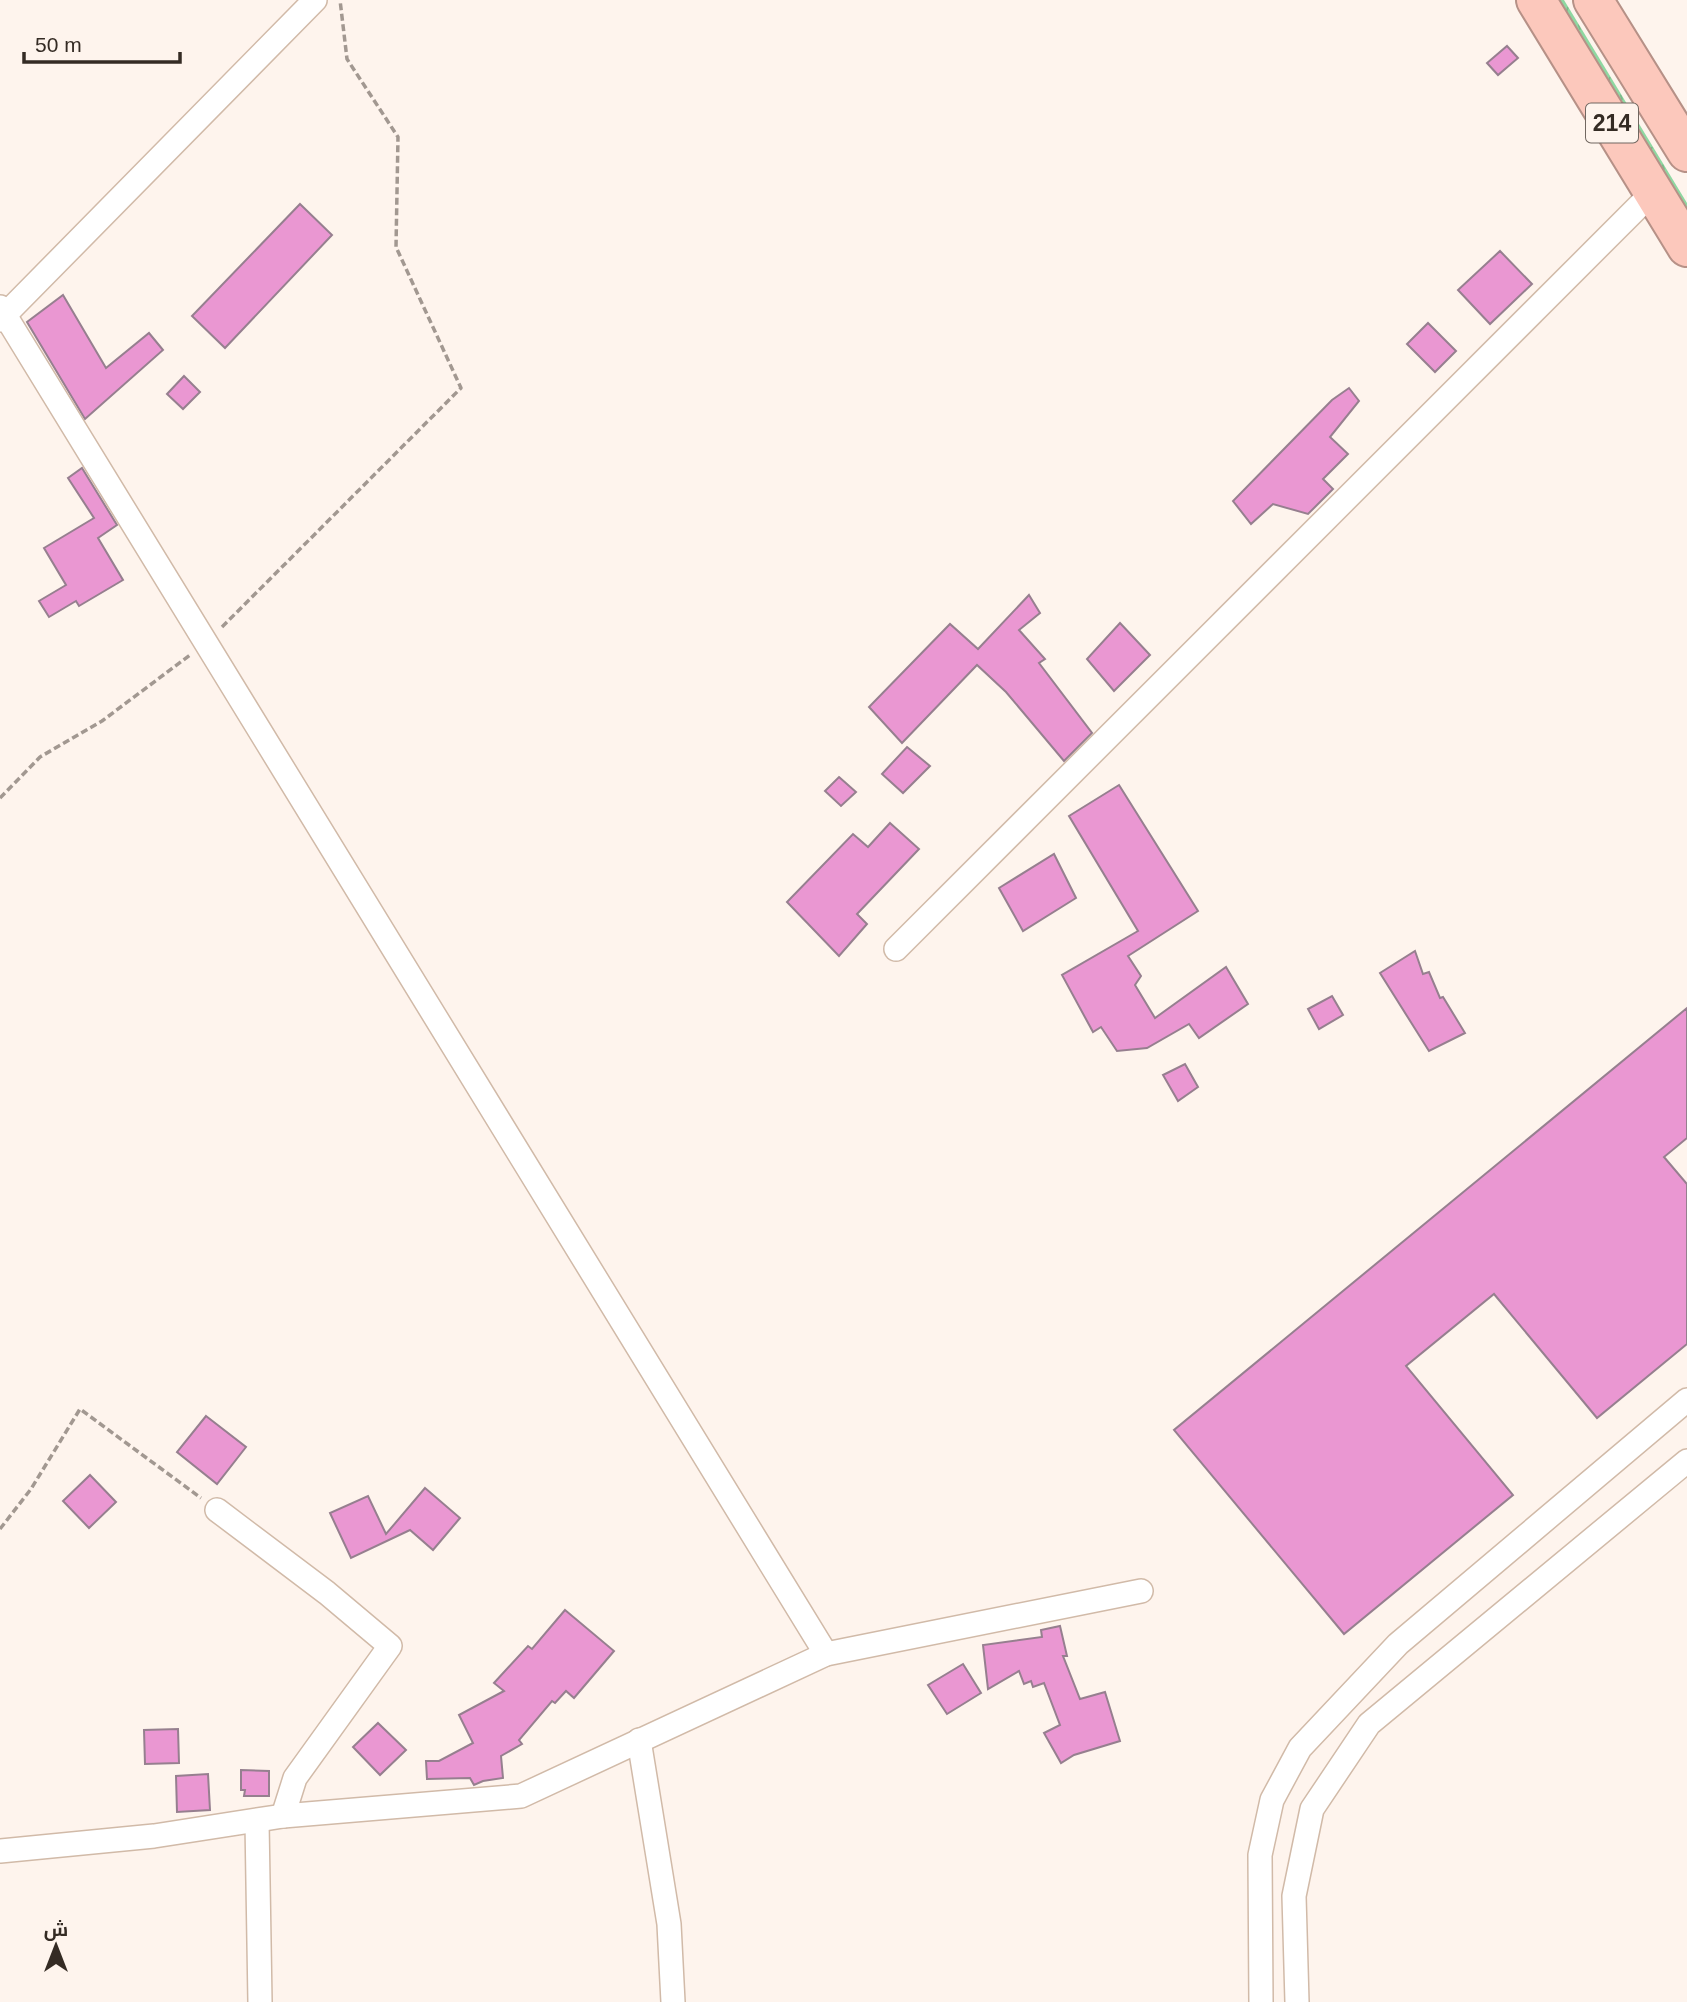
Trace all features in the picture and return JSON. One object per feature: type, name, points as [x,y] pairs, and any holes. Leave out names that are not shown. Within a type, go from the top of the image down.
[{"type":"highway","name":"214","points":[[1536,0],[1687,247]]},
{"type":"highway","name":"214","points":[[1593,0],[1687,152]]},
{"type":"street","points":[[315,0],[1,314],[826,1654]]},
{"type":"street","points":[[896,949],[1653,192]]},
{"type":"street","points":[[1261,2002],[1260,1855],[1272,1800],[1300,1748],[1398,1644],[1687,1400]]},
{"type":"street","points":[[1297,2002],[1294,1896],[1312,1809],[1369,1724],[1687,1461]]},
{"type":"street","points":[[216,1510],[327,1593],[390,1646],[295,1778],[283,1816]]},
{"type":"street","points":[[0,1851],[257,1822],[283,1816],[521,1796],[826,1654],[1142,1591]]},
{"type":"street","points":[[639,1740],[669,1924],[673,2002]]},
{"type":"street","points":[[257,1822],[260,2002]]},
{"type":"street","points":[[1261,1965],[1296,1962]]},
{"type":"path","points":[[0,798],[40,758],[102,722],[206,643],[461,388],[396,247],[398,137],[347,59],[340,0]]},
{"type":"path","points":[[0,1529],[31,1489],[80,1409],[216,1510]]},
{"type":"green space","points":[[1549,0],[1564,0],[1687,203],[1687,224]]},
{"type":"building","points":[[1507,46],[1518,58],[1498,75],[1487,63]]},
{"type":"building","points":[[300,204],[332,235],[225,348],[192,316]]},
{"type":"building","points":[[1500,251],[1532,284],[1490,324],[1458,290]]},
{"type":"building","points":[[63,295],[106,368],[149,333],[163,350],[85,419],[27,322]]},
{"type":"building","points":[[1428,323],[1456,351],[1435,372],[1407,344]]},
{"type":"building","points":[[184,376],[200,392],[183,409],[167,394]]},
{"type":"building","points":[[1349,388],[1359,401],[1330,437],[1348,454],[1323,479],[1333,489],[1308,514],[1273,504],[1251,524],[1233,501],[1332,400]]},
{"type":"building","points":[[82,468],[117,525],[98,538],[123,580],[79,606],[76,601],[49,617],[39,601],[66,585],[44,548],[94,518],[68,478]]},
{"type":"building","points":[[1029,595],[1040,613],[1019,630],[1045,659],[1039,663],[1092,733],[1064,761],[1006,692],[977,665],[902,743],[869,707],[950,624],[978,649]]},
{"type":"building","points":[[1120,623],[1150,655],[1114,691],[1087,659]]},
{"type":"building","points":[[907,747],[930,766],[903,793],[882,774]]},
{"type":"building","points":[[839,777],[856,792],[841,806],[825,791]]},
{"type":"building","points":[[1119,785],[1198,911],[1128,956],[1141,976],[1135,985],[1155,1018],[1226,967],[1248,1004],[1199,1038],[1189,1024],[1147,1048],[1117,1051],[1101,1027],[1093,1032],[1062,975],[1138,931],[1069,816]]},
{"type":"building","points":[[890,823],[919,849],[857,914],[867,924],[839,956],[787,902],[853,834],[868,847]]},
{"type":"building","points":[[1054,854],[1076,898],[1023,931],[999,888]]},
{"type":"building","points":[[1415,951],[1423,974],[1429,972],[1440,998],[1443,997],[1465,1033],[1429,1051],[1380,973]]},
{"type":"building","points":[[1332,996],[1343,1015],[1319,1029],[1308,1009]]},
{"type":"building","points":[[1687,1008],[1687,1138],[1664,1157],[1687,1184],[1687,1344],[1597,1418],[1494,1294],[1406,1366],[1513,1495],[1344,1634],[1174,1430]]},
{"type":"building","points":[[1185,1064],[1198,1087],[1178,1101],[1163,1075]]},
{"type":"building","points":[[206,1416],[246,1447],[217,1484],[177,1452]]},
{"type":"building","points":[[90,1475],[116,1502],[89,1528],[63,1501]]},
{"type":"building","points":[[425,1488],[460,1518],[433,1550],[410,1530],[351,1558],[330,1513],[368,1496],[386,1534]]},
{"type":"building","points":[[565,1610],[614,1651],[574,1698],[566,1691],[555,1703],[552,1701],[519,1740],[522,1744],[501,1756],[503,1778],[474,1785],[470,1778],[427,1779],[426,1761],[439,1761],[473,1743],[459,1715],[504,1691],[494,1683],[528,1646],[532,1649]]},
{"type":"building","points":[[1060,1626],[1067,1656],[1063,1656],[1080,1699],[1105,1692],[1120,1741],[1074,1755],[1061,1763],[1044,1733],[1060,1725],[1044,1683],[1033,1687],[1031,1681],[1024,1684],[1019,1671],[988,1689],[983,1645],[1042,1637],[1041,1630]]},
{"type":"building","points":[[963,1664],[981,1693],[947,1714],[928,1685]]},
{"type":"building","points":[[378,1723],[406,1750],[380,1775],[353,1747]]},
{"type":"building","points":[[178,1729],[179,1763],[145,1764],[144,1730]]},
{"type":"building","points":[[241,1770],[269,1771],[269,1796],[244,1796],[245,1790],[241,1790]]},
{"type":"building","points":[[208,1774],[210,1810],[177,1812],[176,1776]]}]
